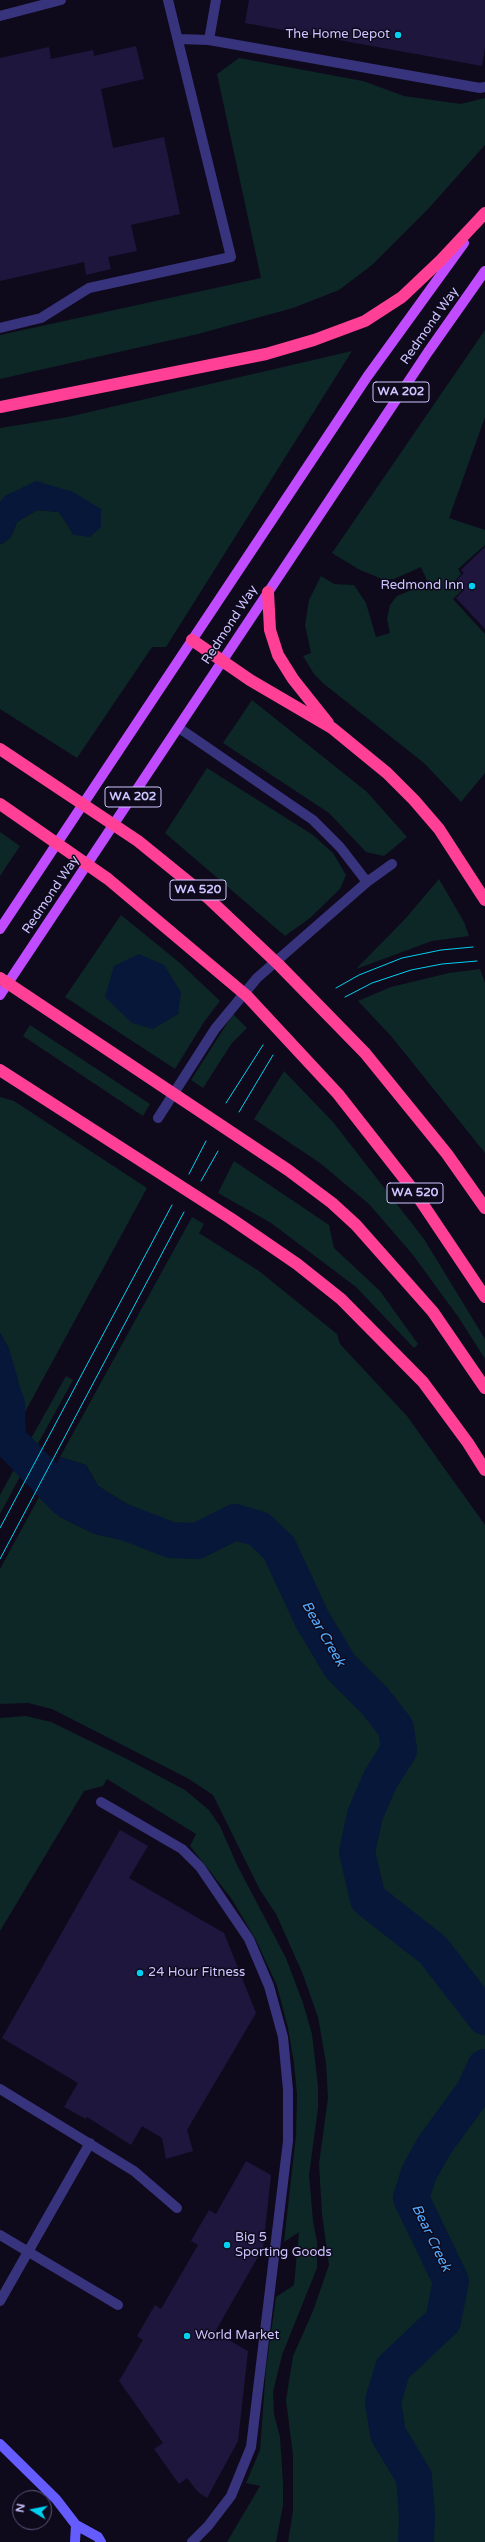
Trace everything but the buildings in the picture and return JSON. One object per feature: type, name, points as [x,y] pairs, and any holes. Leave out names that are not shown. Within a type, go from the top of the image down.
[{"type":"highway","points":[[0,407],[266,354],[314,340],[365,321],[402,297],[485,214]]},
{"type":"highway","points":[[268,592],[270,630],[278,655],[293,679],[332,728]]},
{"type":"highway","points":[[192,640],[250,680],[332,728],[387,773],[414,800],[439,830],[485,900]]},
{"type":"highway","name":"WA 520","points":[[4,751],[138,841],[207,897],[280,965],[365,1053],[447,1154],[485,1208]]},
{"type":"highway","name":"WA 520","points":[[0,804],[108,879],[247,996],[338,1094],[414,1191],[485,1297]]},
{"type":"highway","points":[[0,978],[288,1170],[332,1203],[351,1220],[399,1272],[433,1312],[485,1388]]},
{"type":"highway","points":[[0,1070],[230,1218],[297,1264],[366,1322],[423,1382],[464,1436],[485,1470]]},
{"type":"main road","name":"Redmond Way","points":[[0,929],[378,360],[485,214]]},
{"type":"main road","name":"Redmond Way","points":[[0,995],[428,352],[485,271]]},
{"type":"main road","points":[[0,2444],[10,2451],[56,2499],[76,2525],[98,2537],[101,2542]]},
{"type":"main road","points":[[75,2542],[76,2525]]},
{"type":"lane","points":[[0,16],[61,0]]},
{"type":"lane","points":[[0,328],[41,318],[89,288],[230,257],[168,0]]},
{"type":"lane","points":[[209,40],[216,0]]},
{"type":"lane","points":[[178,39],[209,40],[480,88],[485,87]]},
{"type":"lane","points":[[179,728],[313,820],[340,847],[367,882]]},
{"type":"lane","points":[[158,1118],[215,1029],[257,978],[367,882],[392,864]]},
{"type":"lane","points":[[101,1802],[182,1849],[200,1867],[248,1939],[269,1986],[283,2037],[288,2090],[288,2141],[251,2447],[230,2496],[208,2526],[192,2542]]},
{"type":"lane","points":[[0,2089],[134,2171],[177,2208]]},
{"type":"lane","points":[[0,2301],[90,2143]]},
{"type":"lane","points":[[0,2235],[118,2305]]},
{"type":"green space","points":[[239,58],[363,81],[404,96],[461,104],[485,98],[485,145],[429,208],[372,265],[339,290],[293,308],[198,334],[0,379],[0,335],[261,278],[217,74]]},
{"type":"green space","points":[[485,330],[485,417],[449,518],[485,530],[485,545],[458,569],[461,574],[454,582],[462,590],[453,599],[485,634],[485,773],[461,802],[424,763],[324,684],[314,674],[303,656],[311,653],[305,625],[309,600],[321,576],[334,584],[354,585],[366,603],[376,637],[390,633],[387,618],[390,605],[397,596],[428,583],[421,567],[394,579],[382,579],[360,570],[332,553]]},
{"type":"green space","points":[[352,351],[166,647],[152,647],[77,758],[0,709],[0,543],[2,544],[11,537],[17,522],[37,510],[59,512],[74,535],[101,509],[0,502],[0,428],[68,417]]},
{"type":"green space","points":[[252,700],[367,792],[407,837],[384,856],[366,852],[329,813],[223,743]]},
{"type":"green space","points":[[207,768],[313,835],[333,853],[346,875],[340,889],[310,918],[285,936],[165,833]]},
{"type":"green space","points":[[0,832],[20,846],[0,876]]},
{"type":"green space","points":[[439,879],[464,922],[469,936],[432,941],[356,969],[406,918]]},
{"type":"green space","points":[[121,915],[180,963],[220,1001],[204,1022],[175,1069],[65,997]]},
{"type":"green space","points":[[480,969],[485,983],[485,1153],[391,1036],[358,1001],[391,987],[449,973]]},
{"type":"green space","points":[[233,1014],[247,1028],[232,1043],[203,1088],[191,1080]]},
{"type":"green space","points":[[30,1025],[150,1104],[143,1116],[23,1036]]},
{"type":"green space","points":[[284,1071],[333,1122],[424,1239],[485,1339],[485,1359],[459,1318],[413,1255],[369,1204],[320,1163],[254,1119]]},
{"type":"green space","points":[[0,1097],[14,1101],[147,1188],[19,1423],[9,1349],[0,1333]]},
{"type":"green space","points":[[234,1161],[329,1225],[334,1248],[380,1291],[418,1344],[414,1348],[356,1287],[271,1223],[218,1193]]},
{"type":"green space","points":[[192,1217],[204,1224],[199,1233],[259,1271],[337,1334],[340,1344],[407,1416],[485,1525],[485,2542],[288,2542],[293,2511],[293,2455],[286,2400],[293,2356],[313,2311],[329,2265],[322,2214],[319,2164],[328,2098],[326,2063],[318,2017],[302,1972],[276,1914],[260,1890],[213,1795],[189,1779],[52,1709],[28,1703],[0,1704],[0,1569],[39,1497],[60,1517],[95,1534],[168,1550],[165,1528],[98,1486],[86,1465],[60,1457]]},
{"type":"green space","points":[[66,1376],[73,1380],[35,1449],[28,1444]]},
{"type":"green space","points":[[17,1464],[23,1471],[0,1514],[0,1495]]},
{"type":"green space","points":[[26,1716],[51,1722],[125,1758],[185,1790],[209,1810],[220,1826],[237,1865],[286,1958],[303,2003],[312,2034],[318,2086],[318,2108],[309,2175],[313,2221],[317,2242],[317,2268],[282,2355],[273,2392],[274,2414],[280,2437],[283,2483],[283,2505],[276,2542],[227,2542],[260,2486],[246,2483],[260,2450],[266,2369],[276,2297],[294,2285],[299,2232],[284,2242],[296,2135],[297,2095],[294,2063],[288,2028],[277,1986],[256,1940],[231,1898],[190,1846],[196,1834],[107,1779],[103,1786],[84,1791],[0,1931],[0,1718]]},
{"type":"water","points":[[36,481],[73,492],[101,509],[101,527],[90,537],[74,535],[59,512],[37,510],[17,522],[11,537],[2,544],[0,543],[0,502],[5,496]]},
{"type":"water","points":[[139,954],[164,965],[181,992],[178,1014],[153,1029],[132,1023],[105,997],[114,966]]},
{"type":"water","points":[[0,1333],[9,1349],[18,1379],[19,1423],[3,1451],[0,1431]]},
{"type":"water","points":[[60,1457],[86,1465],[98,1486],[165,1528],[168,1551],[95,1534],[60,1517],[39,1497]]},
{"type":"waterway","name":"Bear Creek","points":[[0,1385],[7,1404],[8,1439],[67,1500],[171,1540],[197,1541],[235,1522],[259,1529],[279,1548],[312,1619],[340,1666],[375,1701],[396,1728],[399,1750],[380,1780],[365,1815],[357,1852],[368,1899],[433,1950],[485,2017]]},
{"type":"waterway","name":"Bear Creek","points":[[416,2542],[417,2516],[414,2477],[388,2434],[383,2401],[393,2368],[443,2321],[451,2281],[411,2198],[419,2173],[434,2146],[474,2091],[485,2067]]},
{"type":"tram line","points":[[336,988],[359,975],[402,958],[441,950],[473,947]]},
{"type":"tram line","points":[[345,997],[372,983],[411,970],[442,964],[477,961]]},
{"type":"tram line","points":[[226,1103],[263,1045]]},
{"type":"tram line","points":[[239,1112],[273,1055]]},
{"type":"tram line","points":[[189,1174],[206,1141]]},
{"type":"tram line","points":[[201,1181],[218,1151]]},
{"type":"tram line","points":[[0,1528],[172,1205]]},
{"type":"tram line","points":[[0,1559],[184,1212]]},
{"type":"place","name":"The Home Depot","points":[[398,35]]},
{"type":"place","name":"Redmond Inn","points":[[472,586]]},
{"type":"place","name":"24 Hour Fitness","points":[[140,1973]]},
{"type":"place","name":"Big 5 Sporting Goods","points":[[227,2245]]},
{"type":"place","name":"World Market","points":[[187,2336]]}]
